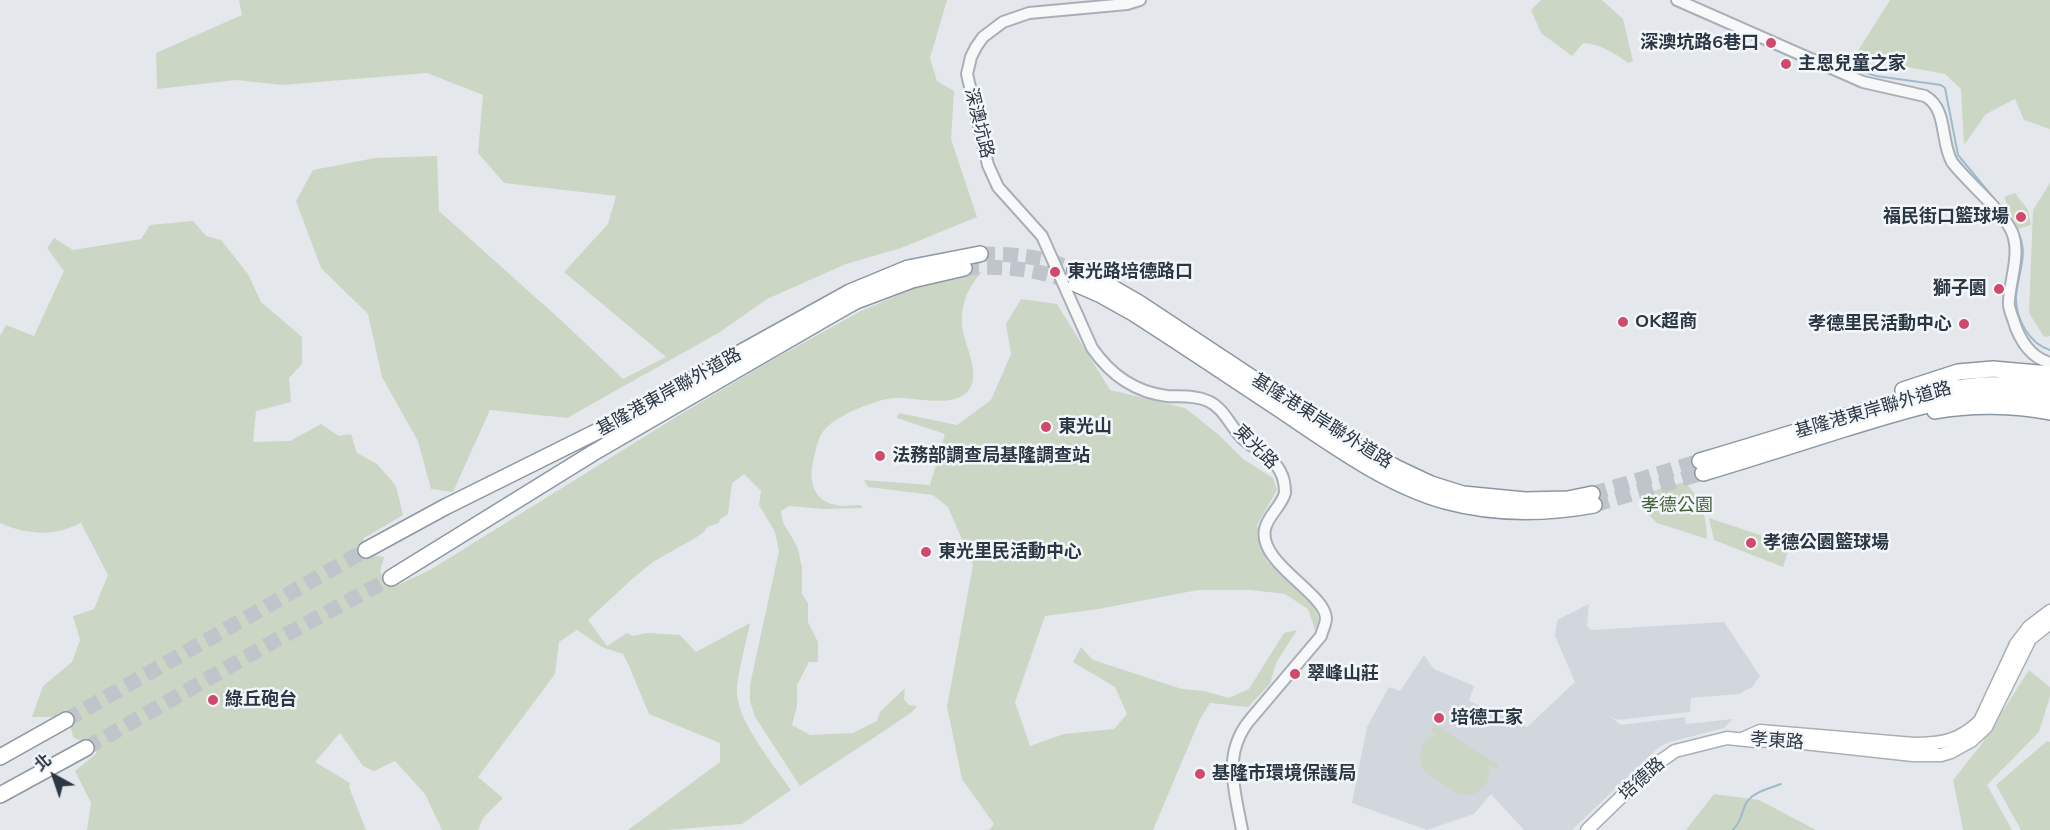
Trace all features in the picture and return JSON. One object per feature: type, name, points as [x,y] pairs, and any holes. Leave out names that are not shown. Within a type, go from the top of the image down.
[{"type":"highway","name":"基隆港東岸聯外道路","points":[[366,550],[445,507],[731,365],[853,297],[910,274],[980,254]]},
{"type":"highway","name":"基隆港東岸聯外道路","points":[[910,274],[964,268]]},
{"type":"highway","name":"基隆港東岸聯外道路","points":[[1075,277],[1101,281],[1136,308],[1346,440],[1397,468],[1429,489],[1524,506],[1569,504],[1593,500]]},
{"type":"highway","name":"基隆港東岸聯外道路","points":[[391,578],[731,365]]},
{"type":"highway","points":[[1852,421],[1890,395],[1958,372],[1993,369],[2050,374]]},
{"type":"highway","name":"基隆港東岸聯外道路","points":[[1852,421],[1901,399],[1962,386],[2014,383],[2050,388]]},
{"type":"highway","name":"基隆港東岸聯外道路","points":[[1702,467],[1852,421],[1941,400],[1972,395],[2012,394],[2050,399]]},
{"type":"highway","points":[[1852,421],[1948,409],[2001,406],[2050,412]]},
{"type":"highway","points":[[484,488],[497,513]]},
{"type":"highway","points":[[0,757],[66,720]]},
{"type":"highway","points":[[0,795],[86,748]]},
{"type":"main road","name":"孝東路","points":[[1741,739],[1760,731],[1914,744],[1938,744],[1958,737],[1971,730],[1980,721],[2016,644],[2029,627],[2050,611]]},
{"type":"main road","name":"孝東路","points":[[1741,739],[1776,740],[1913,755],[1941,755],[1952,752],[1971,741],[1986,727],[2030,639],[2050,623]]},
{"type":"main road","name":"培德路","points":[[1587,830],[1667,755],[1727,738],[1741,739]]},
{"type":"street","name":"深澳坑路","points":[[1048,248],[1042,236],[998,188],[988,165],[967,74],[971,57],[983,37],[994,28],[1018,16],[1127,4],[1140,0]]},
{"type":"street","points":[[1677,0],[1863,82],[1932,99],[1940,117],[1952,162],[2012,230],[2015,252],[2008,305],[2016,330],[2029,350],[2039,360],[2050,363]]},
{"type":"street","name":"東光路","points":[[1048,248],[1092,348],[1112,371],[1142,390],[1168,396],[1192,396],[1212,402],[1242,437],[1274,463],[1281,472],[1285,493],[1264,530],[1267,548],[1322,608],[1326,620],[1321,636],[1245,726],[1235,744],[1232,775],[1242,830]]},
{"type":"shaded area","name":"培德工家","points":[[1589,604],[1587,626],[1591,630],[1724,622],[1760,676],[1752,687],[1739,694],[1691,698],[1690,712],[1617,720],[1608,715],[1621,725],[1685,717],[1686,724],[1733,719],[1724,728],[1666,743],[1658,748],[1572,830],[1524,830],[1491,794],[1474,814],[1427,830],[1352,803],[1367,727],[1389,687],[1400,691],[1424,655],[1434,669],[1474,686],[1469,701],[1527,727],[1575,682],[1555,636],[1557,620]]},
{"type":"green space","points":[[239,0],[947,0],[930,58],[937,81],[954,91],[951,139],[977,217],[901,248],[846,264],[767,299],[720,332],[567,418],[490,410],[453,492],[431,489],[418,441],[382,377],[368,314],[321,268],[296,201],[313,170],[375,158],[437,156],[439,211],[623,379],[666,357],[564,272],[608,224],[616,196],[504,183],[478,153],[483,95],[427,73],[282,85],[236,80],[157,89],[156,53],[242,15]]},
{"type":"green space","points":[[1541,0],[1602,0],[1623,19],[1633,61],[1628,63],[1601,47],[1583,43],[1572,56],[1541,33],[1531,10]]},
{"type":"green space","points":[[1890,0],[2050,0],[2050,129],[2024,120],[2015,99],[1986,114],[1964,145],[1961,89],[1945,74],[1875,61],[1856,54]]},
{"type":"green space","points":[[2050,183],[2050,336],[2044,337],[2029,313],[2033,210]]},
{"type":"green space","name":"福民街口籃球場","points":[[2015,193],[2028,210],[2031,225],[2018,229],[2004,197]]},
{"type":"green space","points":[[193,221],[206,236],[221,240],[248,274],[261,302],[302,337],[302,364],[289,378],[291,402],[256,411],[253,442],[290,441],[321,424],[339,436],[351,434],[357,453],[377,464],[396,486],[403,515],[364,538],[362,549],[369,555],[384,557],[380,572],[392,585],[400,584],[430,570],[681,414],[861,311],[922,285],[982,272],[968,291],[962,315],[963,331],[973,371],[971,386],[967,392],[960,397],[940,401],[887,399],[838,419],[825,429],[818,443],[812,466],[812,481],[817,494],[828,503],[841,506],[859,505],[863,508],[825,509],[789,506],[781,511],[783,522],[799,552],[802,566],[802,594],[808,603],[808,622],[818,642],[818,662],[809,662],[797,685],[797,706],[792,725],[810,735],[853,733],[877,721],[880,712],[905,688],[904,699],[909,705],[917,706],[912,712],[800,786],[755,717],[750,701],[750,685],[779,551],[775,532],[759,505],[761,491],[744,474],[732,483],[728,514],[720,519],[719,523],[707,527],[695,538],[653,562],[588,620],[607,646],[627,633],[633,636],[647,633],[680,635],[696,652],[750,623],[738,680],[738,700],[756,741],[791,790],[742,824],[666,830],[628,830],[720,762],[720,743],[649,714],[623,654],[602,647],[577,630],[559,642],[555,674],[478,777],[503,798],[483,818],[478,830],[442,830],[425,794],[395,761],[374,771],[363,766],[340,733],[315,762],[350,783],[349,787],[366,830],[87,830],[91,803],[75,771],[97,753],[87,744],[73,737],[70,723],[55,717],[32,717],[43,686],[72,662],[80,640],[73,616],[94,609],[108,575],[81,523],[60,531],[40,533],[0,523],[0,336],[6,325],[34,336],[64,271],[47,248],[54,238],[73,250],[141,239],[150,225]]},
{"type":"green space","points":[[1021,299],[1057,304],[1110,390],[1185,408],[1219,435],[1243,459],[1273,478],[1277,490],[1257,525],[1267,561],[1313,604],[1319,620],[1315,630],[1308,609],[1285,594],[1251,590],[1198,590],[1098,609],[1045,616],[1015,702],[1030,746],[1064,734],[1114,729],[1127,714],[1115,687],[1073,662],[1081,647],[1093,660],[1182,689],[1204,691],[1229,698],[1249,689],[1284,633],[1297,630],[1276,663],[1270,684],[1248,707],[1210,703],[1200,719],[1153,830],[989,830],[994,824],[962,779],[947,707],[973,565],[948,507],[933,495],[868,487],[864,480],[930,485],[945,434],[897,418],[899,413],[957,425],[991,400],[1011,354],[1006,324]]},
{"type":"green space","name":"孝德公園","points":[[1684,482],[1702,508],[1707,539],[1657,523],[1647,513],[1639,495]]},
{"type":"green space","name":"孝德公園籃球場","points":[[1709,518],[1790,545],[1783,567],[1714,540]]},
{"type":"green space","points":[[2029,670],[2050,687],[2050,696],[2039,732],[1987,785],[2012,830],[1963,830],[1953,780],[1981,745]]},
{"type":"green space","points":[[1434,724],[1499,765],[1496,770],[1489,766],[1488,779],[1482,789],[1472,794],[1459,794],[1426,773],[1421,762],[1420,751],[1426,741],[1436,734],[1431,731]]},
{"type":"green space","points":[[2047,741],[2050,742],[2050,830],[2021,830],[1996,785]]},
{"type":"green space","points":[[1714,794],[1759,800],[1816,830],[1686,830]]},
{"type":"waterway","points":[[1852,68],[1876,76],[1941,85],[1945,88],[1958,155],[2005,212]]},
{"type":"waterway","points":[[2016,229],[2023,255],[2016,298],[2018,315],[2030,337],[2050,350]]},
{"type":"waterway","points":[[1733,830],[1750,799],[1759,792],[1781,784]]},
{"type":"tunnel","points":[[980,254],[1028,257],[1075,270]]},
{"type":"tunnel","points":[[964,268],[1020,269],[1046,274],[1073,283]]},
{"type":"tunnel","points":[[1592,494],[1700,461]]},
{"type":"tunnel","points":[[1594,505],[1703,473]]},
{"type":"tunnel","points":[[66,720],[366,550]]},
{"type":"tunnel","points":[[86,748],[276,640],[391,578]]},
{"type":"place","name":"深澳坑路6巷口","points":[[1771,43]]},
{"type":"place","name":"主恩兒童之家","points":[[1786,64]]},
{"type":"place","name":"福民街口籃球場","points":[[2021,217]]},
{"type":"place","name":"東光路培德路口","points":[[1055,272]]},
{"type":"place","name":"獅子園","points":[[1999,289]]},
{"type":"place","name":"OK超商","points":[[1623,322]]},
{"type":"place","name":"孝德里民活動中心","points":[[1964,324]]},
{"type":"place","name":"東光山","points":[[1046,427]]},
{"type":"place","name":"法務部調查局基隆調查站","points":[[880,456]]},
{"type":"place","name":"孝德公園籃球場","points":[[1751,543]]},
{"type":"place","name":"東光里民活動中心","points":[[926,552]]},
{"type":"place","name":"翠峰山莊","points":[[1295,674]]},
{"type":"place","name":"綠丘砲台","points":[[213,700]]},
{"type":"place","name":"培德工家","points":[[1439,718]]},
{"type":"place","name":"基隆市環境保護局","points":[[1200,774]]}]
